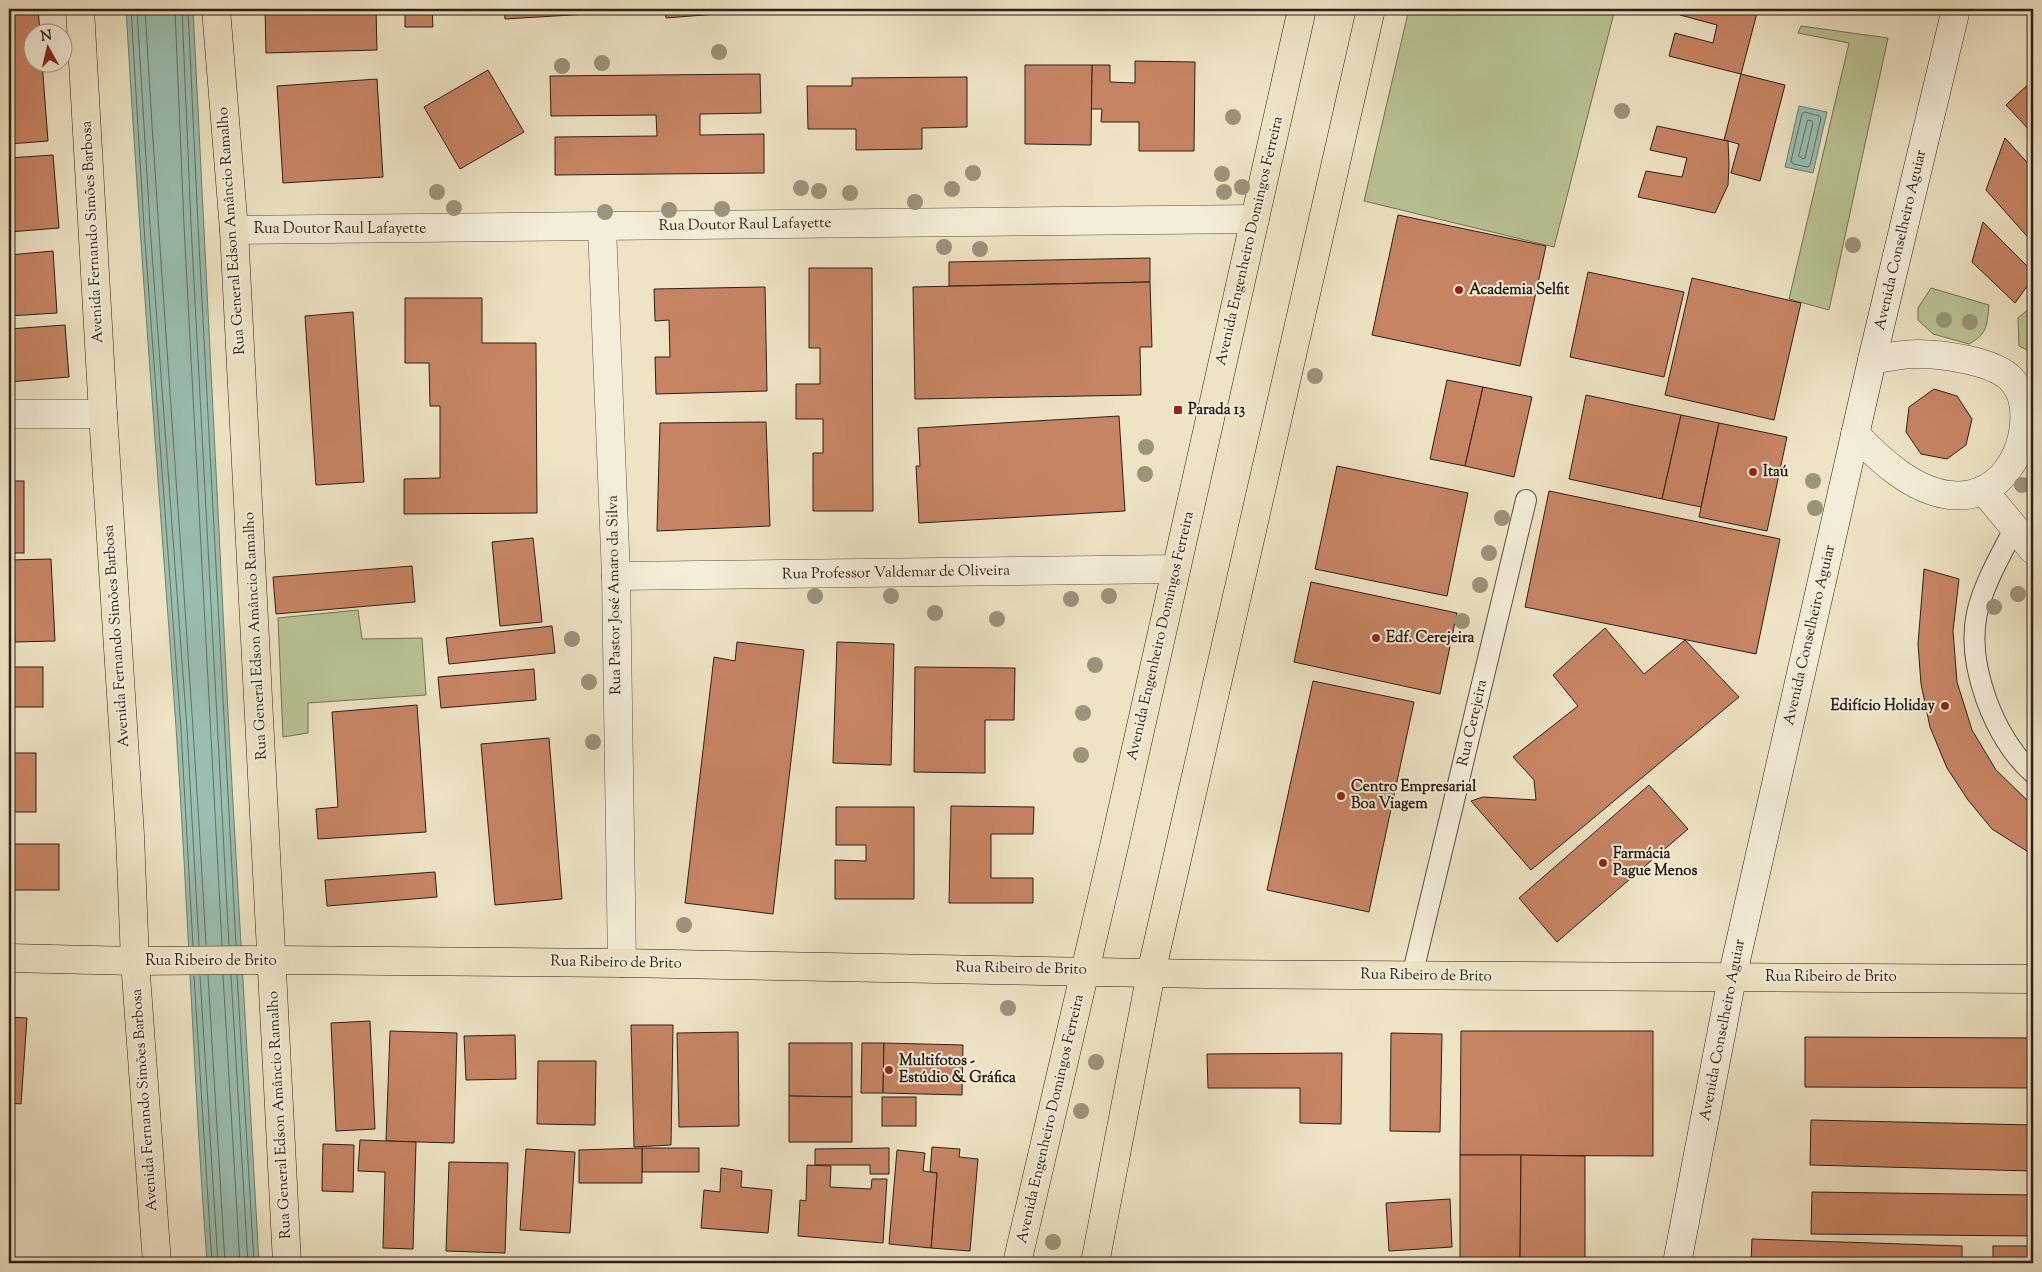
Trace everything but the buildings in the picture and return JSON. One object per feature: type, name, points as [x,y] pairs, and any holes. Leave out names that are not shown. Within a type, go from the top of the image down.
[{"type":"main road","name":"Avenida Fernando Simões Barbosa","points":[[80,9],[103,414],[130,835],[135,961],[157,1263]]},
{"type":"main road","name":"Rua General Edson Amâncio Ramalho","points":[[216,9],[234,230],[261,960],[288,1263]]},
{"type":"main road","name":"Avenida Engenheiro Domingos Ferreira","points":[[1018,1263],[1302,9]]},
{"type":"main road","points":[[1095,1263],[1151,973],[1371,9]]},
{"type":"main road","name":"Rua Ribeiro de Brito","points":[[9,958],[135,961],[261,960],[622,963],[1412,976],[2033,979]]},
{"type":"street","name":"Avenida Conselheiro Aguiar","points":[[1676,1263],[1732,978],[1872,360],[1956,9]]},
{"type":"street","name":"Rua Doutor Raul Lafayette","points":[[234,230],[1255,219]]},
{"type":"street","name":"Rua Pastor José Amaro da Silva","points":[[602,227],[616,576],[622,963]]},
{"type":"street","points":[[1856,434],[1877,456],[1901,473],[1936,492],[1952,495],[1968,494],[1983,490],[1998,480],[2011,467],[2019,452],[2023,436],[2027,385],[2010,378],[1997,369],[1962,359],[1916,354],[1872,360]]},
{"type":"street","points":[[9,414],[103,414]]},
{"type":"street","points":[[1983,490],[2033,550]]},
{"type":"street","name":"Rua Professor Valdemar de Oliveira","points":[[616,576],[1176,569]]},
{"type":"lane","name":"Rua Cerejeira","points":[[1412,976],[1526,500]]},
{"type":"lane","points":[[2014,529],[1982,594],[1977,614],[1975,638],[1977,668],[1996,724],[2033,773]]},
{"type":"shaded area","points":[[1409,9],[1615,9],[1554,247],[1364,201]]},
{"type":"shaded area","points":[[1801,26],[1888,38],[1829,310],[1789,299],[1849,43],[1798,33]]},
{"type":"shaded area","points":[[1931,288],[1989,305],[1987,323],[1980,336],[1969,344],[1933,334],[1918,320],[1918,308]]},
{"type":"shaded area","points":[[2033,305],[2033,353],[2019,346],[2018,318]]},
{"type":"shaded area","points":[[358,610],[362,639],[422,638],[426,695],[308,703],[308,733],[283,737],[278,618]]},
{"type":"water","points":[[126,9],[193,9],[229,732],[259,1263],[207,1263],[176,727],[143,278]]},
{"type":"water","points":[[1799,106],[1827,112],[1813,173],[1785,167]]},
{"type":"place","name":"Academia Selfit","points":[[1459,290]]},
{"type":"place","name":"Parada 13","points":[[1178,410]]},
{"type":"place","name":"Itaú","points":[[1753,472]]},
{"type":"place","name":"Edf. Cerejeira","points":[[1376,638]]},
{"type":"place","name":"Edifício Holiday","points":[[1945,706]]},
{"type":"place","name":"Centro Empresarial Boa Viagem","points":[[1341,796]]},
{"type":"place","name":"Farmácia Pague Menos","points":[[1603,863]]},
{"type":"place","name":"Multifotos - Estúdio & Gráfica","points":[[889,1070]]}]
